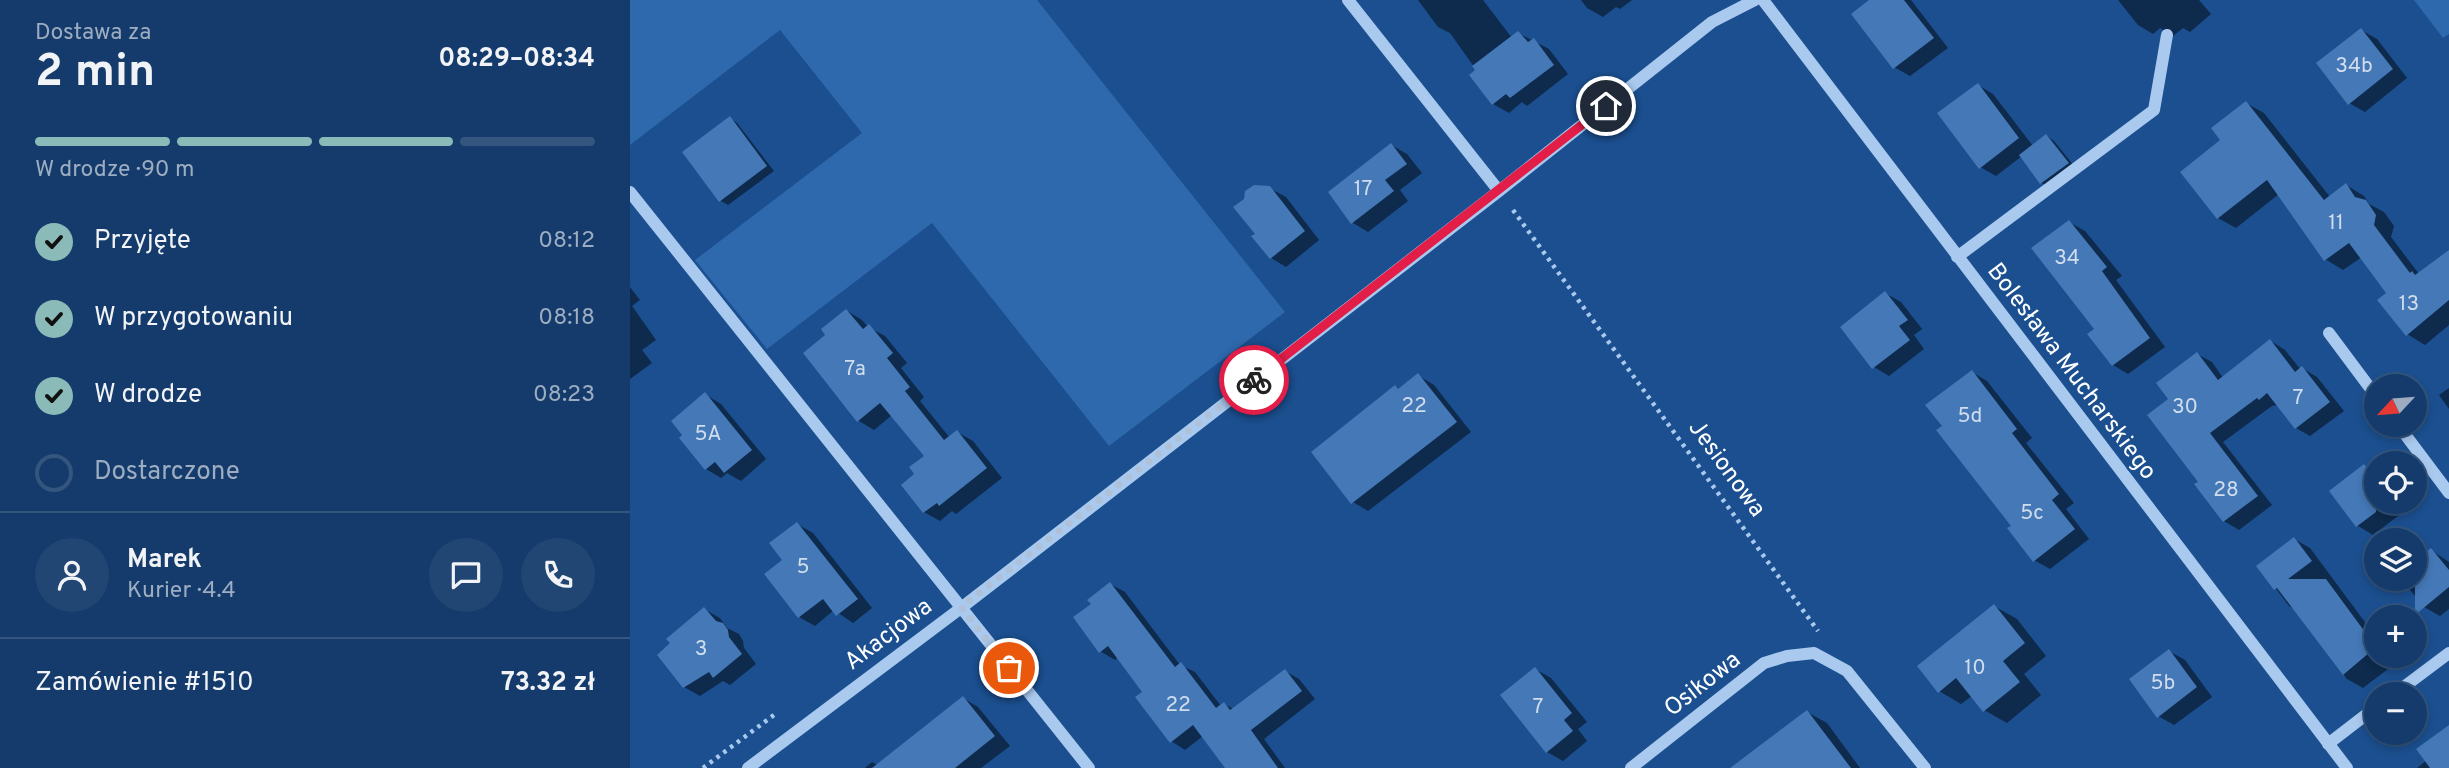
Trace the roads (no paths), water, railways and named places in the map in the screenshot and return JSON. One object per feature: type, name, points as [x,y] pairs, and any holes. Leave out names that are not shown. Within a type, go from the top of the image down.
[{"type":"street","points":[[1348,0],[1499,191]]},
{"type":"street","name":"Akacjowa","points":[[748,768],[961,607],[1499,191],[1712,22],[1755,0]]},
{"type":"street","name":"Bolesława Mucharskiego","points":[[1763,0],[2347,768]]},
{"type":"street","points":[[1957,257],[2154,110],[2167,35]]},
{"type":"street","points":[[630,192],[1089,768]]},
{"type":"street","points":[[2329,333],[2364,380]]},
{"type":"street","points":[[2408,438],[2449,493]]},
{"type":"street","name":"Osikowa","points":[[1632,768],[1764,663],[1787,656],[1814,653],[1847,671],[1925,768]]},
{"type":"street","points":[[2410,682],[2449,653]]},
{"type":"street","points":[[2328,744],[2364,716]]}]
